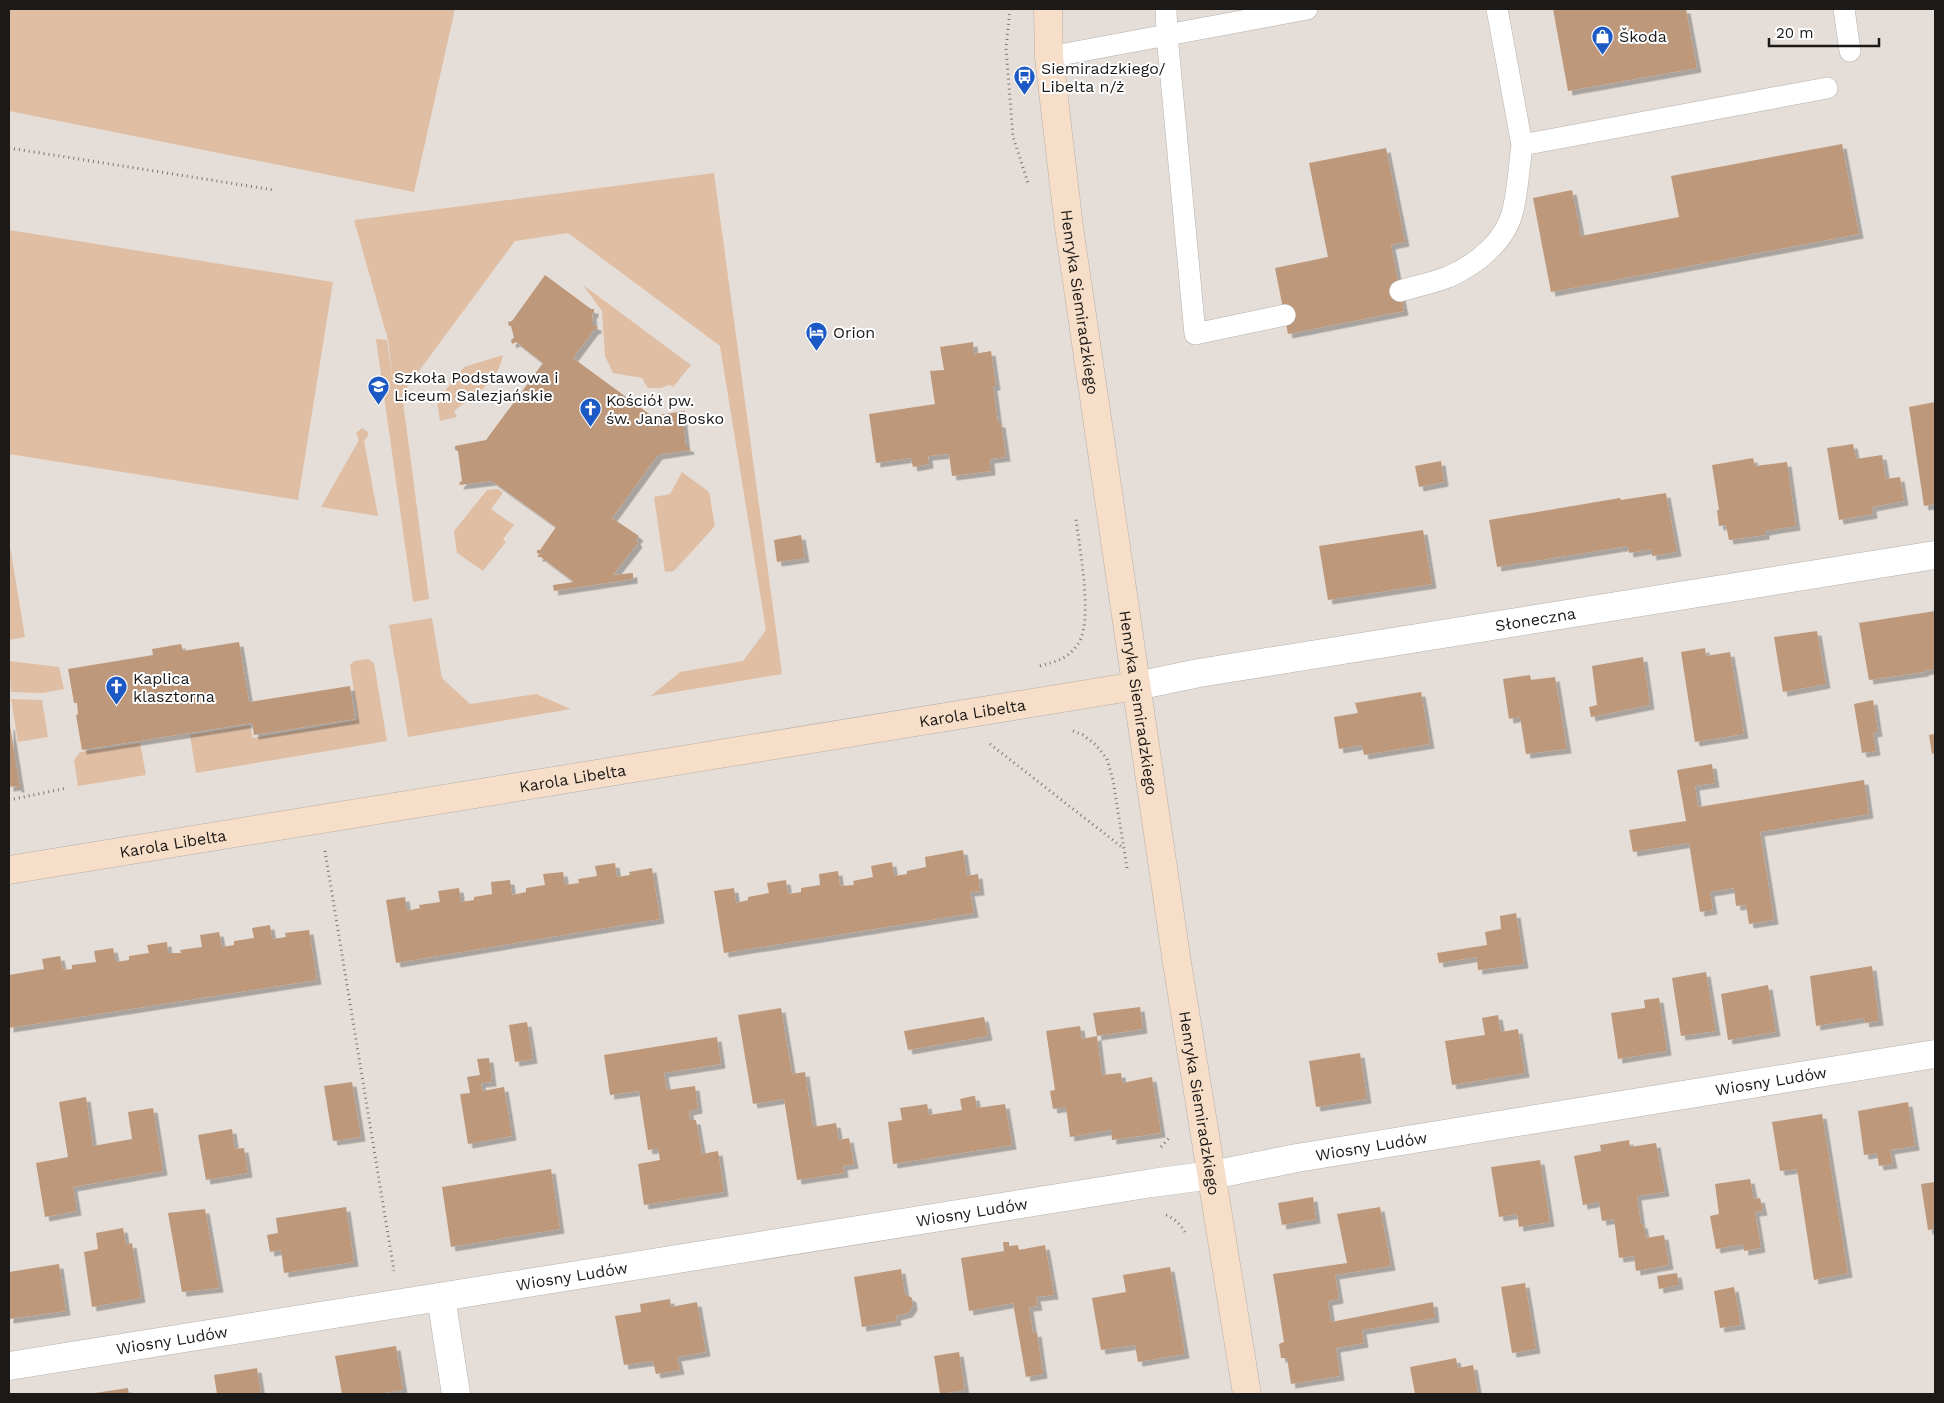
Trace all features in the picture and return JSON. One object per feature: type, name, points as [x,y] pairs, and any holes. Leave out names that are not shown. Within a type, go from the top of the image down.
[{"type":"main road","name":"Henryka Siemiradzkiego","points":[[1048,9],[1049,57],[1069,227],[1177,963],[1247,1394]]},
{"type":"main road","name":"Karola Libelta","points":[[9,870],[1136,686]]},
{"type":"street","name":"Słoneczna","points":[[1136,686],[1199,673],[1935,555]]},
{"type":"street","name":"Wiosny Ludów","points":[[9,1366],[1152,1183],[1212,1175],[1297,1158],[1935,1054]]},
{"type":"street","points":[[441,1297],[456,1394]]},
{"type":"lane","points":[[1166,9],[1195,334],[1284,315]]},
{"type":"lane","points":[[1049,57],[1308,9]]},
{"type":"lane","points":[[1400,291],[1447,278],[1466,268],[1494,245],[1505,230],[1513,211],[1522,145],[1497,9]]},
{"type":"lane","points":[[1844,9],[1850,51]]},
{"type":"lane","points":[[1522,145],[1827,88]]},
{"type":"path","points":[[1010,9],[1006,48],[1013,137],[1031,193]]},
{"type":"path","points":[[9,148],[274,190]]},
{"type":"path","points":[[1040,672],[1040,666],[1060,661],[1080,643],[1086,623],[1084,586],[1075,510]]},
{"type":"path","points":[[1070,730],[1083,735],[1096,745],[1107,759],[1113,780],[1127,868]]},
{"type":"path","points":[[986,741],[1123,849]]},
{"type":"path","points":[[9,800],[67,788]]},
{"type":"path","points":[[325,848],[394,1272]]},
{"type":"path","points":[[1158,1150],[1172,1135]]},
{"type":"path","points":[[1162,1213],[1173,1218],[1181,1225],[1186,1235]]},
{"type":"shaded area","points":[[9,9],[455,9],[414,192],[9,111]]},
{"type":"shaded area","points":[[714,173],[782,674],[651,696],[680,672],[743,661],[766,630],[720,346],[568,233],[515,241],[402,394],[429,599],[413,602],[376,339],[387,340],[394,390],[388,340],[354,220]]},
{"type":"shaded area","points":[[9,230],[333,282],[298,500],[9,454]]},
{"type":"shaded area","points":[[583,285],[691,365],[673,387],[670,385],[660,388],[648,388],[642,378],[613,373],[605,356],[602,311]]},
{"type":"shaded area","points":[[503,355],[491,381],[454,411],[457,417],[440,421],[437,401],[464,367]]},
{"type":"shaded area","points":[[362,428],[368,432],[368,436],[364,441],[378,516],[321,507],[359,440],[356,433]]},
{"type":"shaded area","points":[[682,472],[709,492],[715,526],[674,571],[665,572],[654,497],[670,494]]},
{"type":"shaded area","points":[[498,489],[503,493],[491,509],[514,525],[503,539],[506,542],[483,571],[457,553],[454,531],[487,490]]},
{"type":"shaded area","points":[[9,540],[25,637],[9,640]]},
{"type":"shaded area","points":[[432,618],[442,678],[470,704],[536,694],[571,709],[408,737],[389,625]]},
{"type":"shaded area","points":[[368,659],[374,663],[387,741],[196,773],[190,735],[250,725],[253,738],[358,720],[350,665],[354,661]]},
{"type":"shaded area","points":[[9,661],[59,667],[64,689],[42,693],[11,692]]},
{"type":"shaded area","points":[[11,699],[42,700],[48,737],[18,742]]},
{"type":"shaded area","points":[[140,743],[146,775],[78,786],[74,760],[80,752]]},
{"type":"building","points":[[1553,9],[1686,9],[1697,68],[1568,91]]},
{"type":"building","points":[[1842,144],[1859,234],[1551,292],[1533,198],[1572,190],[1581,236],[1679,217],[1671,176]]},
{"type":"building","points":[[1386,148],[1405,242],[1391,245],[1404,311],[1288,334],[1275,268],[1328,257],[1309,163]]},
{"type":"building","name":"Kościół pw. św. Jana Bosko","points":[[545,275],[591,309],[594,309],[594,314],[592,313],[593,325],[597,326],[597,329],[594,330],[573,358],[652,416],[685,411],[685,415],[682,415],[686,447],[689,447],[690,450],[658,455],[612,518],[639,536],[636,540],[638,543],[613,575],[633,573],[633,579],[554,591],[553,585],[574,582],[541,557],[538,557],[540,554],[537,553],[537,550],[540,550],[556,527],[492,481],[459,485],[462,481],[458,451],[455,450],[455,446],[486,440],[543,363],[516,342],[512,344],[511,340],[514,338],[508,322],[512,321]]},
{"type":"building","points":[[973,342],[974,354],[991,351],[996,386],[993,386],[998,423],[1001,423],[1006,457],[990,459],[991,471],[952,476],[949,454],[928,456],[929,464],[913,467],[911,458],[876,463],[869,414],[935,404],[930,371],[944,370],[940,347]]},
{"type":"building","points":[[1935,402],[1935,504],[1924,506],[1909,407]]},
{"type":"building","points":[[1853,444],[1856,459],[1882,455],[1886,479],[1900,477],[1904,501],[1872,507],[1873,514],[1839,520],[1827,448]]},
{"type":"building","points":[[1753,458],[1755,466],[1787,462],[1796,526],[1765,531],[1765,535],[1729,540],[1726,525],[1719,526],[1717,510],[1719,510],[1712,465]]},
{"type":"building","points":[[1441,461],[1444,482],[1419,487],[1415,466]]},
{"type":"building","points":[[1666,493],[1677,552],[1652,556],[1651,549],[1629,553],[1628,546],[1497,567],[1489,520],[1620,498],[1621,500]]},
{"type":"building","points":[[1423,530],[1432,584],[1328,600],[1319,546]]},
{"type":"building","points":[[801,535],[805,558],[777,562],[774,540]]},
{"type":"building","points":[[1935,611],[1935,669],[1869,680],[1859,623]]},
{"type":"building","points":[[1817,631],[1826,684],[1783,692],[1774,637]]},
{"type":"building","points":[[239,642],[249,702],[350,686],[355,719],[254,735],[252,723],[82,750],[76,715],[78,714],[77,703],[74,703],[68,669],[153,655],[152,649],[181,644],[183,651]]},
{"type":"building","points":[[1705,648],[1706,656],[1730,652],[1744,734],[1695,742],[1681,652]]},
{"type":"building","points":[[1643,657],[1650,705],[1591,717],[1589,707],[1597,705],[1592,666]]},
{"type":"building","points":[[1530,675],[1531,680],[1555,677],[1567,749],[1526,754],[1520,717],[1509,719],[1503,679]]},
{"type":"building","points":[[1421,692],[1430,744],[1364,755],[1362,745],[1339,749],[1334,717],[1358,713],[1355,703]]},
{"type":"building","points":[[1873,700],[1878,732],[1873,733],[1876,751],[1862,753],[1854,704]]},
{"type":"building","points":[[9,725],[20,788],[17,788],[17,786],[9,787]]},
{"type":"building","points":[[1935,734],[1935,753],[1932,754],[1929,735]]},
{"type":"building","points":[[1712,764],[1715,783],[1695,786],[1698,807],[1864,780],[1869,814],[1760,832],[1774,920],[1749,924],[1746,905],[1736,906],[1734,888],[1710,892],[1713,910],[1700,912],[1689,843],[1633,852],[1629,830],[1686,821],[1677,770]]},
{"type":"building","points":[[963,850],[967,876],[978,874],[980,891],[970,892],[974,913],[724,953],[714,891],[734,888],[736,903],[748,900],[748,897],[769,893],[767,883],[786,880],[788,894],[801,892],[801,888],[820,885],[819,874],[838,871],[840,886],[854,885],[853,881],[873,877],[871,866],[892,862],[894,876],[907,874],[907,871],[926,867],[925,857]]},
{"type":"building","points":[[615,863],[617,877],[630,875],[629,872],[652,868],[660,919],[396,963],[386,900],[405,897],[407,911],[420,908],[419,905],[440,902],[438,891],[459,888],[461,902],[474,900],[474,897],[492,894],[491,882],[510,880],[512,895],[526,892],[526,888],[545,885],[543,874],[563,872],[565,885],[579,883],[578,879],[597,876],[595,866]]},
{"type":"building","points":[[1516,913],[1524,964],[1478,970],[1477,957],[1439,963],[1437,953],[1487,945],[1485,932],[1501,929],[1500,916]]},
{"type":"building","points":[[270,925],[272,939],[286,937],[285,933],[309,930],[317,980],[9,1028],[9,975],[44,969],[42,959],[60,956],[63,970],[72,969],[72,965],[96,962],[94,951],[113,948],[116,962],[129,960],[129,956],[149,953],[147,945],[167,942],[168,953],[181,953],[180,950],[202,947],[200,935],[219,932],[222,947],[234,945],[234,941],[254,938],[252,928]]},
{"type":"building","points":[[1872,966],[1879,1021],[1865,1023],[1864,1018],[1816,1026],[1810,976]]},
{"type":"building","points":[[1706,972],[1716,1031],[1681,1036],[1672,978]]},
{"type":"building","points":[[1768,985],[1776,1032],[1728,1040],[1721,994]]},
{"type":"building","points":[[1659,998],[1667,1051],[1618,1059],[1611,1013],[1645,1008],[1644,1000]]},
{"type":"building","points":[[1140,1007],[1143,1029],[1097,1036],[1093,1013]]},
{"type":"building","points":[[781,1008],[792,1074],[805,1072],[813,1127],[836,1123],[839,1140],[849,1138],[854,1164],[843,1166],[844,1173],[797,1180],[784,1099],[753,1104],[738,1015]]},
{"type":"building","points":[[1498,1015],[1501,1032],[1518,1029],[1525,1073],[1452,1085],[1445,1041],[1485,1035],[1482,1018]]},
{"type":"building","points":[[984,1017],[988,1036],[908,1050],[904,1031]]},
{"type":"building","points":[[527,1022],[533,1059],[515,1062],[509,1025]]},
{"type":"building","points":[[1080,1026],[1082,1039],[1097,1036],[1102,1075],[1121,1073],[1122,1083],[1152,1077],[1161,1133],[1112,1140],[1111,1130],[1070,1137],[1066,1107],[1053,1109],[1050,1091],[1055,1090],[1046,1031]]},
{"type":"building","points":[[717,1037],[721,1064],[664,1073],[667,1090],[695,1086],[698,1109],[689,1111],[690,1120],[696,1120],[702,1154],[718,1151],[724,1192],[644,1205],[638,1164],[660,1160],[658,1148],[648,1150],[639,1091],[610,1095],[604,1055]]},
{"type":"building","points":[[1360,1053],[1367,1099],[1316,1107],[1309,1061]]},
{"type":"building","points":[[489,1058],[492,1082],[481,1083],[482,1091],[504,1087],[512,1136],[468,1144],[460,1094],[470,1093],[467,1077],[480,1075],[477,1059]]},
{"type":"building","points":[[352,1082],[361,1137],[333,1141],[324,1086]]},
{"type":"building","points":[[975,1096],[977,1108],[1005,1104],[1012,1145],[893,1164],[888,1122],[902,1120],[900,1108],[927,1104],[929,1115],[962,1110],[960,1099]]},
{"type":"building","points":[[86,1097],[93,1146],[132,1139],[128,1112],[153,1108],[163,1171],[73,1187],[77,1211],[45,1217],[36,1163],[68,1157],[59,1102]]},
{"type":"building","points":[[1908,1102],[1915,1146],[1890,1150],[1893,1164],[1879,1166],[1877,1153],[1864,1155],[1858,1111]]},
{"type":"building","points":[[1822,1114],[1848,1273],[1814,1280],[1797,1169],[1780,1171],[1772,1122]]},
{"type":"building","points":[[232,1129],[235,1149],[244,1148],[248,1173],[206,1180],[198,1135]]},
{"type":"building","points":[[1629,1140],[1630,1147],[1656,1143],[1665,1192],[1637,1196],[1641,1224],[1643,1224],[1646,1238],[1664,1235],[1669,1265],[1636,1271],[1634,1256],[1619,1258],[1614,1219],[1602,1221],[1599,1202],[1583,1205],[1574,1156],[1601,1151],[1600,1145]]},
{"type":"building","points":[[1540,1160],[1550,1222],[1519,1227],[1517,1214],[1499,1217],[1491,1167]]},
{"type":"building","points":[[551,1169],[560,1229],[451,1247],[442,1187]]},
{"type":"building","points":[[1750,1179],[1754,1199],[1760,1198],[1763,1211],[1755,1212],[1761,1248],[1744,1251],[1743,1244],[1716,1249],[1710,1216],[1719,1214],[1715,1184]]},
{"type":"building","points":[[1935,1182],[1935,1229],[1928,1230],[1921,1184]]},
{"type":"building","points":[[1313,1197],[1316,1219],[1282,1225],[1278,1203]]},
{"type":"building","points":[[346,1207],[354,1262],[284,1273],[281,1250],[270,1252],[267,1235],[278,1233],[276,1218]]},
{"type":"building","points":[[1380,1207],[1391,1266],[1335,1275],[1339,1299],[1328,1301],[1331,1322],[1433,1302],[1435,1318],[1362,1330],[1364,1343],[1336,1348],[1340,1376],[1291,1384],[1287,1358],[1281,1358],[1279,1344],[1284,1342],[1273,1274],[1347,1263],[1337,1214]]},
{"type":"building","points":[[205,1209],[219,1288],[182,1292],[168,1213]]},
{"type":"building","points":[[123,1228],[126,1245],[132,1243],[141,1298],[92,1307],[84,1252],[98,1249],[96,1233]]},
{"type":"building","points":[[1003,1242],[1009,1242],[1009,1246],[1018,1245],[1019,1250],[1045,1245],[1054,1295],[1036,1297],[1038,1306],[1029,1307],[1033,1333],[1037,1332],[1043,1374],[1026,1377],[1013,1303],[969,1311],[961,1258],[1004,1251]]},
{"type":"building","points":[[59,1264],[66,1311],[9,1319],[9,1272]]},
{"type":"building","points":[[1170,1267],[1185,1354],[1138,1362],[1135,1345],[1101,1350],[1092,1298],[1126,1292],[1123,1275]]},
{"type":"building","points":[[901,1269],[905,1294],[912,1298],[913,1306],[908,1313],[896,1316],[897,1321],[862,1327],[854,1277]]},
{"type":"building","points":[[1677,1273],[1679,1285],[1659,1289],[1657,1276]]},
{"type":"building","points":[[1525,1283],[1536,1349],[1512,1353],[1501,1287]]},
{"type":"building","points":[[1734,1287],[1741,1325],[1720,1328],[1714,1291]]},
{"type":"building","points":[[670,1299],[671,1307],[697,1302],[706,1352],[677,1357],[680,1370],[656,1374],[653,1361],[624,1365],[615,1316],[641,1312],[640,1304]]},
{"type":"building","points":[[396,1346],[403,1390],[378,1394],[342,1394],[335,1356]]},
{"type":"building","points":[[959,1352],[965,1390],[940,1394],[934,1356]]},
{"type":"building","points":[[1456,1358],[1458,1368],[1473,1365],[1478,1394],[1415,1394],[1410,1367]]},
{"type":"building","points":[[257,1368],[261,1394],[217,1394],[214,1375]]},
{"type":"building","points":[[128,1388],[129,1394],[95,1394],[95,1393]]},
{"type":"place","name":"Škoda","points":[[1603,55]]},
{"type":"place","name":"Siemiradzkiego/ Libelta n/ż","points":[[1025,96]]},
{"type":"place","name":"Orion","points":[[817,351]]},
{"type":"place","name":"Szkoła Podstawowa i Liceum Salezjańskie","points":[[378,405]]},
{"type":"place","name":"Kościół pw. św. Jana Bosko","points":[[590,428]]},
{"type":"place","name":"Kaplica klasztorna","points":[[117,706]]}]
